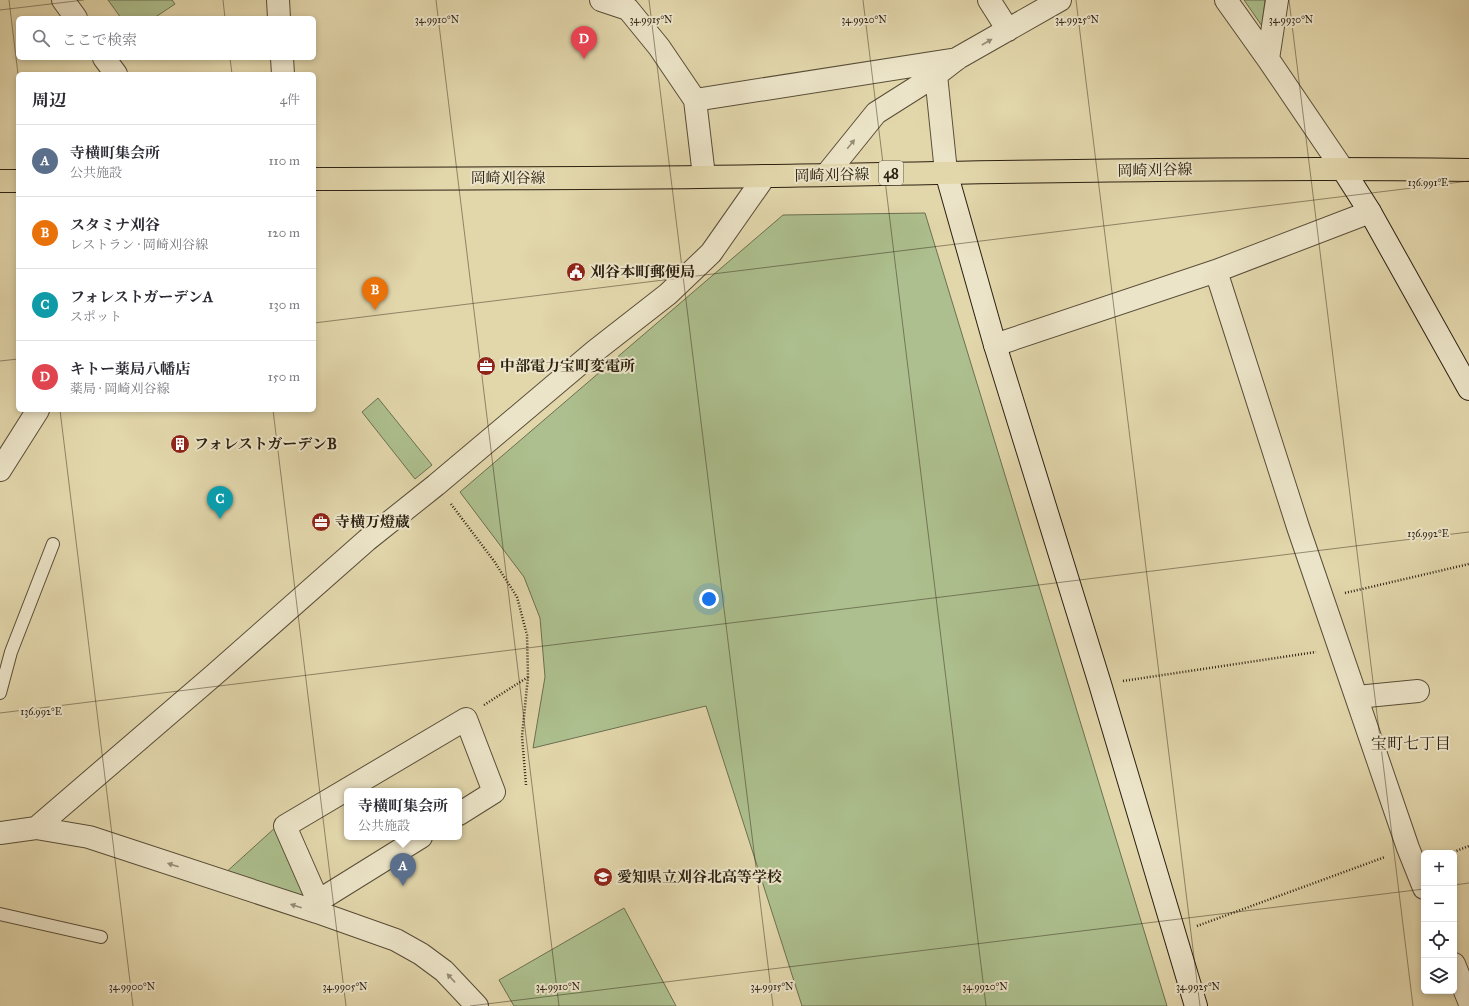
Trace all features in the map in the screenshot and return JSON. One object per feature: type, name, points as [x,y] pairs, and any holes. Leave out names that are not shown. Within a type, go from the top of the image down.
[{"type":"main road","name":"岡崎刈谷線","points":[[316,179],[765,176],[946,172],[1342,168],[1469,170]]},
{"type":"main road","points":[[0,181],[16,180]]},
{"type":"street","points":[[62,0],[74,16]]},
{"type":"street","points":[[278,0],[279,16]]},
{"type":"street","points":[[601,0],[628,9],[659,47],[695,100],[704,176]]},
{"type":"street","points":[[990,0],[1008,30]]},
{"type":"street","points":[[826,175],[876,113],[936,75],[958,58],[1060,0]]},
{"type":"street","points":[[1226,0],[1268,59],[1370,212],[1469,389]]},
{"type":"street","points":[[1268,59],[1277,0]]},
{"type":"street","points":[[695,100],[958,58]]},
{"type":"street","points":[[106,60],[114,72]]},
{"type":"street","points":[[282,60],[283,72]]},
{"type":"street","points":[[936,75],[946,172],[995,345],[1100,684],[1196,1006]]},
{"type":"street","points":[[36,828],[220,670],[367,540],[436,485],[595,351],[668,294],[711,253],[765,176]]},
{"type":"street","points":[[995,345],[1216,271],[1370,212]]},
{"type":"street","points":[[1216,271],[1298,526],[1408,848],[1423,886]]},
{"type":"street","points":[[0,470],[37,412]]},
{"type":"street","points":[[1357,697],[1418,690]]},
{"type":"street","points":[[349,788],[466,718],[494,792],[462,812]]},
{"type":"street","points":[[317,907],[285,826],[344,791]]},
{"type":"street","points":[[0,833],[36,828],[89,837],[317,907],[396,940],[421,954],[444,971],[477,1006]]},
{"type":"street","points":[[317,907],[417,840]]},
{"type":"street","points":[[1457,971],[1469,1001]]},
{"type":"lane","points":[[0,693],[11,652],[53,544]]},
{"type":"lane","points":[[0,914],[101,937]]},
{"type":"path","points":[[436,485],[494,561],[517,597],[527,635],[528,677],[522,736],[526,785]]},
{"type":"path","points":[[1323,598],[1469,564]]},
{"type":"path","points":[[1100,684],[1340,648]]},
{"type":"path","points":[[466,718],[471,712],[528,677]]},
{"type":"path","points":[[1457,850],[1469,846]]},
{"type":"path","points":[[1174,935],[1408,848]]},
{"type":"green space","points":[[108,0],[172,0],[175,4],[157,16],[120,16]]},
{"type":"green space","points":[[1244,0],[1265,0],[1262,26]]},
{"type":"green space","points":[[925,213],[1167,1006],[802,1006],[706,706],[533,748],[545,677],[540,618],[524,577],[460,492],[783,215]]},
{"type":"green space","points":[[378,398],[432,465],[415,479],[362,412]]},
{"type":"green space","points":[[277,826],[312,904],[223,875]]},
{"type":"green space","points":[[624,908],[676,1006],[514,1006],[499,980]]},
{"type":"place","name":"キトー薬局八幡店","points":[[584,59]]},
{"type":"place","name":"刈谷本町郵便局","points":[[576,272]]},
{"type":"place","name":"スタミナ刈谷","points":[[375,310]]},
{"type":"place","name":"中部電力宝町変電所","points":[[486,366]]},
{"type":"place","name":"フォレストガーデンB","points":[[180,444]]},
{"type":"place","name":"フォレストガーデンA","points":[[220,519]]},
{"type":"place","name":"寺横万燈蔵","points":[[321,522]]},
{"type":"place","name":"愛知県立刈谷北高等学校","points":[[603,877]]},
{"type":"place","name":"寺横町集会所","points":[[403,886]]},
{"type":"district","name":"宝町七丁目","points":[[1411,743]]}]
